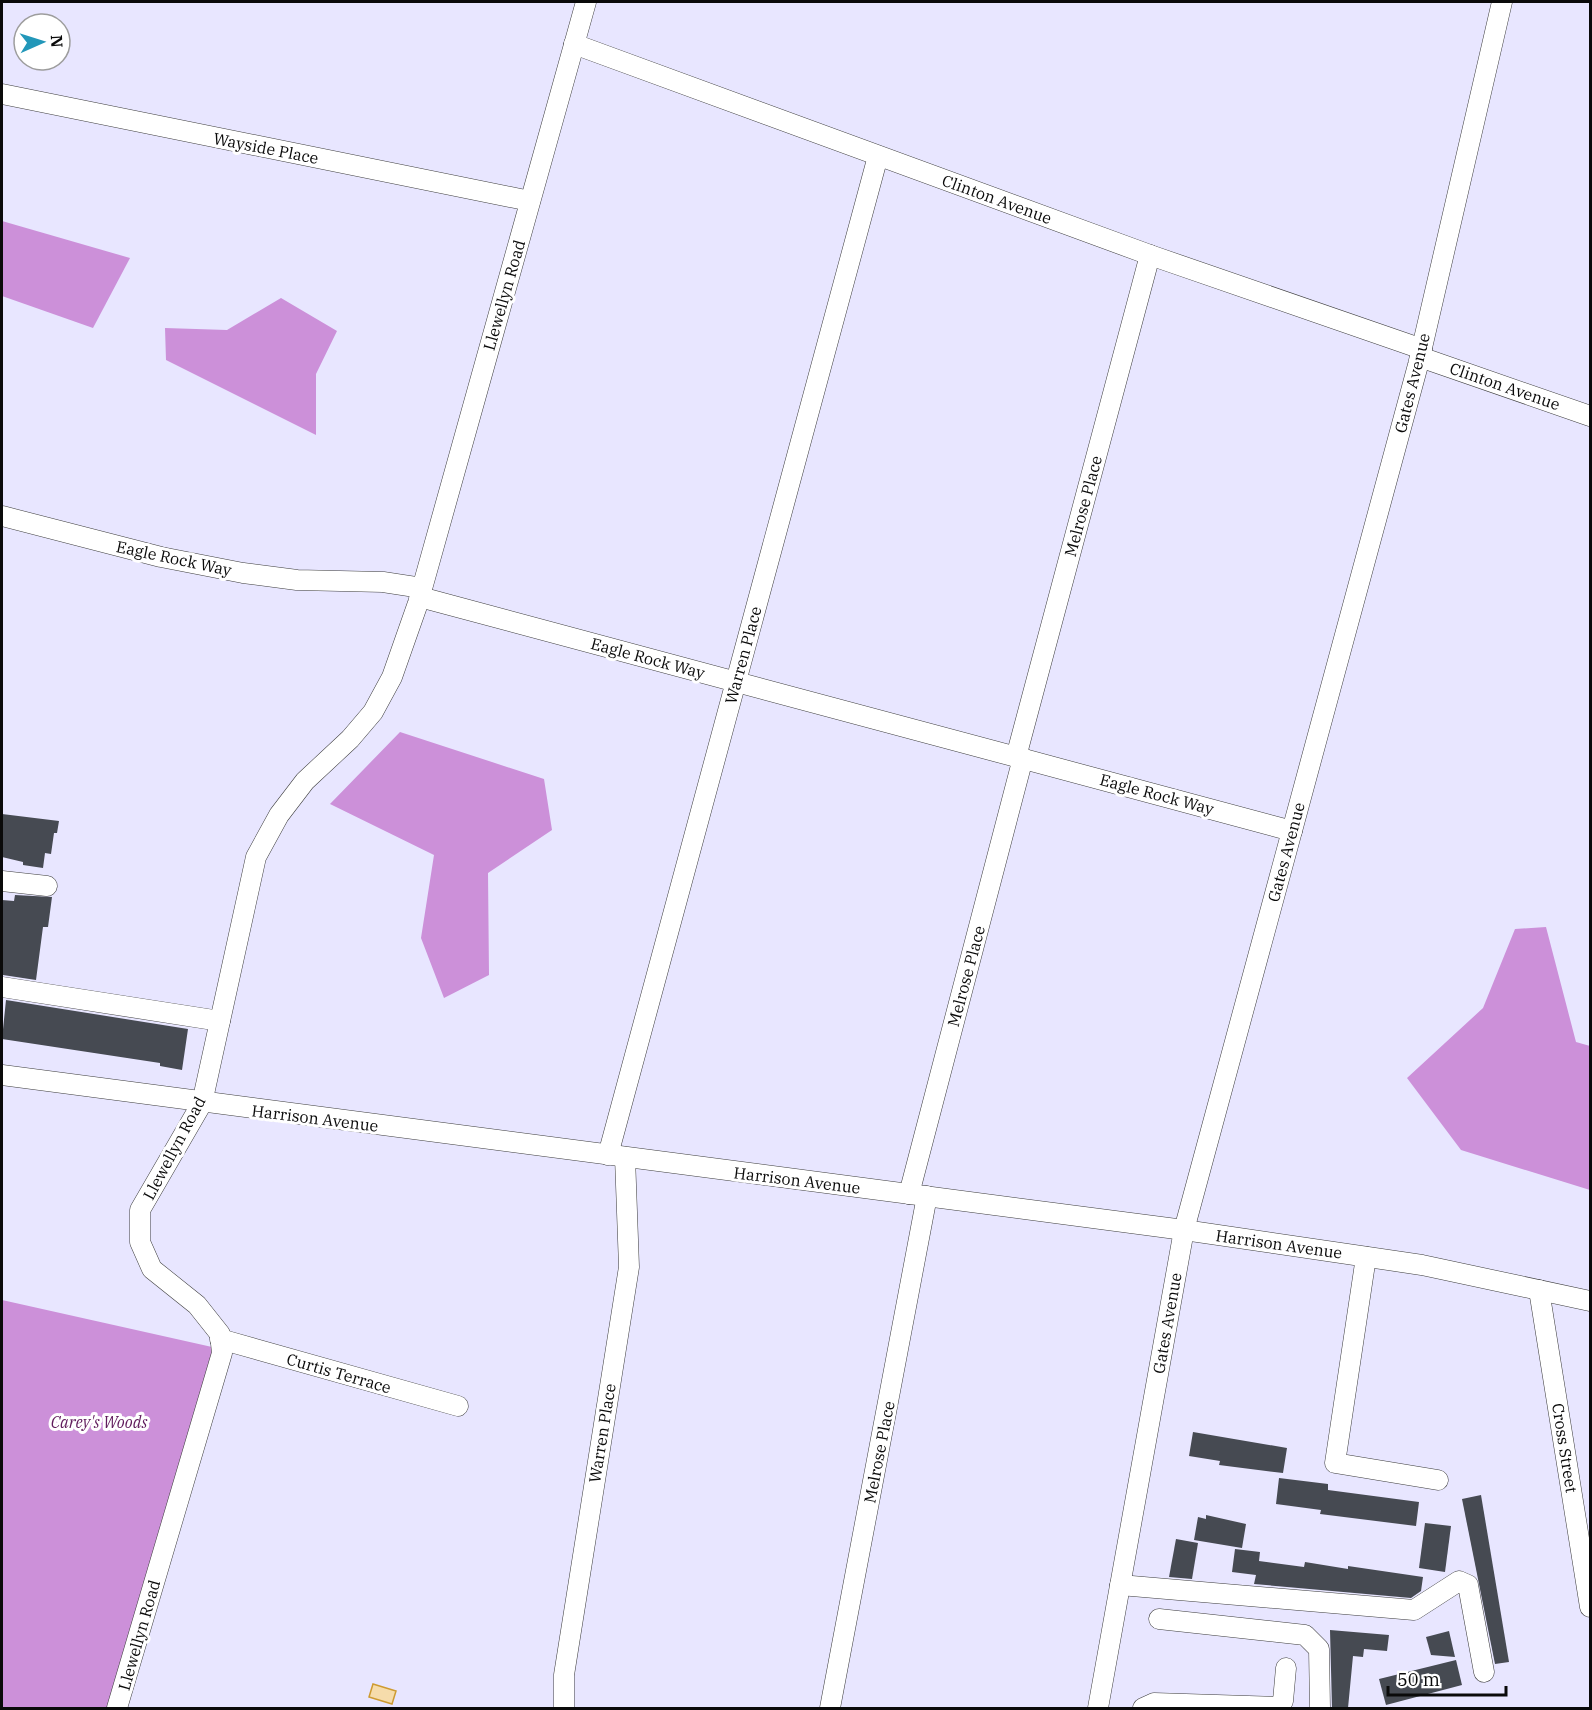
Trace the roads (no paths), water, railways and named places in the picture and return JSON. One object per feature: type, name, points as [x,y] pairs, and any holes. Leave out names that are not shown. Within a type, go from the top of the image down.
[{"type":"street","name":"Llewellyn Road","points":[[117,1708],[222,1353],[219,1334],[197,1305],[152,1269],[140,1242],[140,1210],[202,1103],[256,857],[279,815],[305,781],[350,739],[373,712],[392,678],[421,592],[586,2]]},
{"type":"street","name":"Gates Avenue","points":[[1098,1708],[1184,1230],[1421,353],[1502,2]]},
{"type":"street","name":"Clinton Avenue","points":[[574,45],[1590,416]]},
{"type":"street","name":"Wayside Place","points":[[2,94],[530,201]]},
{"type":"street","name":"Warren Place","points":[[564,1708],[564,1675],[629,1267],[616,1156],[736,681],[878,156]]},
{"type":"street","name":"Melrose Place","points":[[830,1708],[918,1195],[1019,757],[1150,255]]},
{"type":"street","name":"Eagle Rock Way","points":[[2,516],[160,557],[243,573],[297,579],[383,582],[736,681],[1292,831]]},
{"type":"street","points":[[2,881],[46,886]]},
{"type":"street","points":[[2,987],[220,1021]]},
{"type":"street","name":"Harrison Avenue","points":[[2,1075],[1184,1230],[1422,1265],[1590,1301]]},
{"type":"street","points":[[1366,1257],[1335,1463],[1438,1480]]},
{"type":"street","name":"Cross Street","points":[[1539,1290],[1590,1606]]},
{"type":"street","name":"Curtis Terrace","points":[[220,1339],[458,1406]]},
{"type":"street","points":[[1120,1585],[1414,1610],[1459,1581],[1468,1586],[1484,1672]]},
{"type":"street","points":[[1159,1619],[1305,1635],[1319,1649],[1320,1708]]},
{"type":"street","points":[[1143,1708],[1154,1703],[1278,1707],[1283,1701],[1286,1668]]},
{"type":"park label","name":"Carey's Woods","points":[[99,1422]]}]
